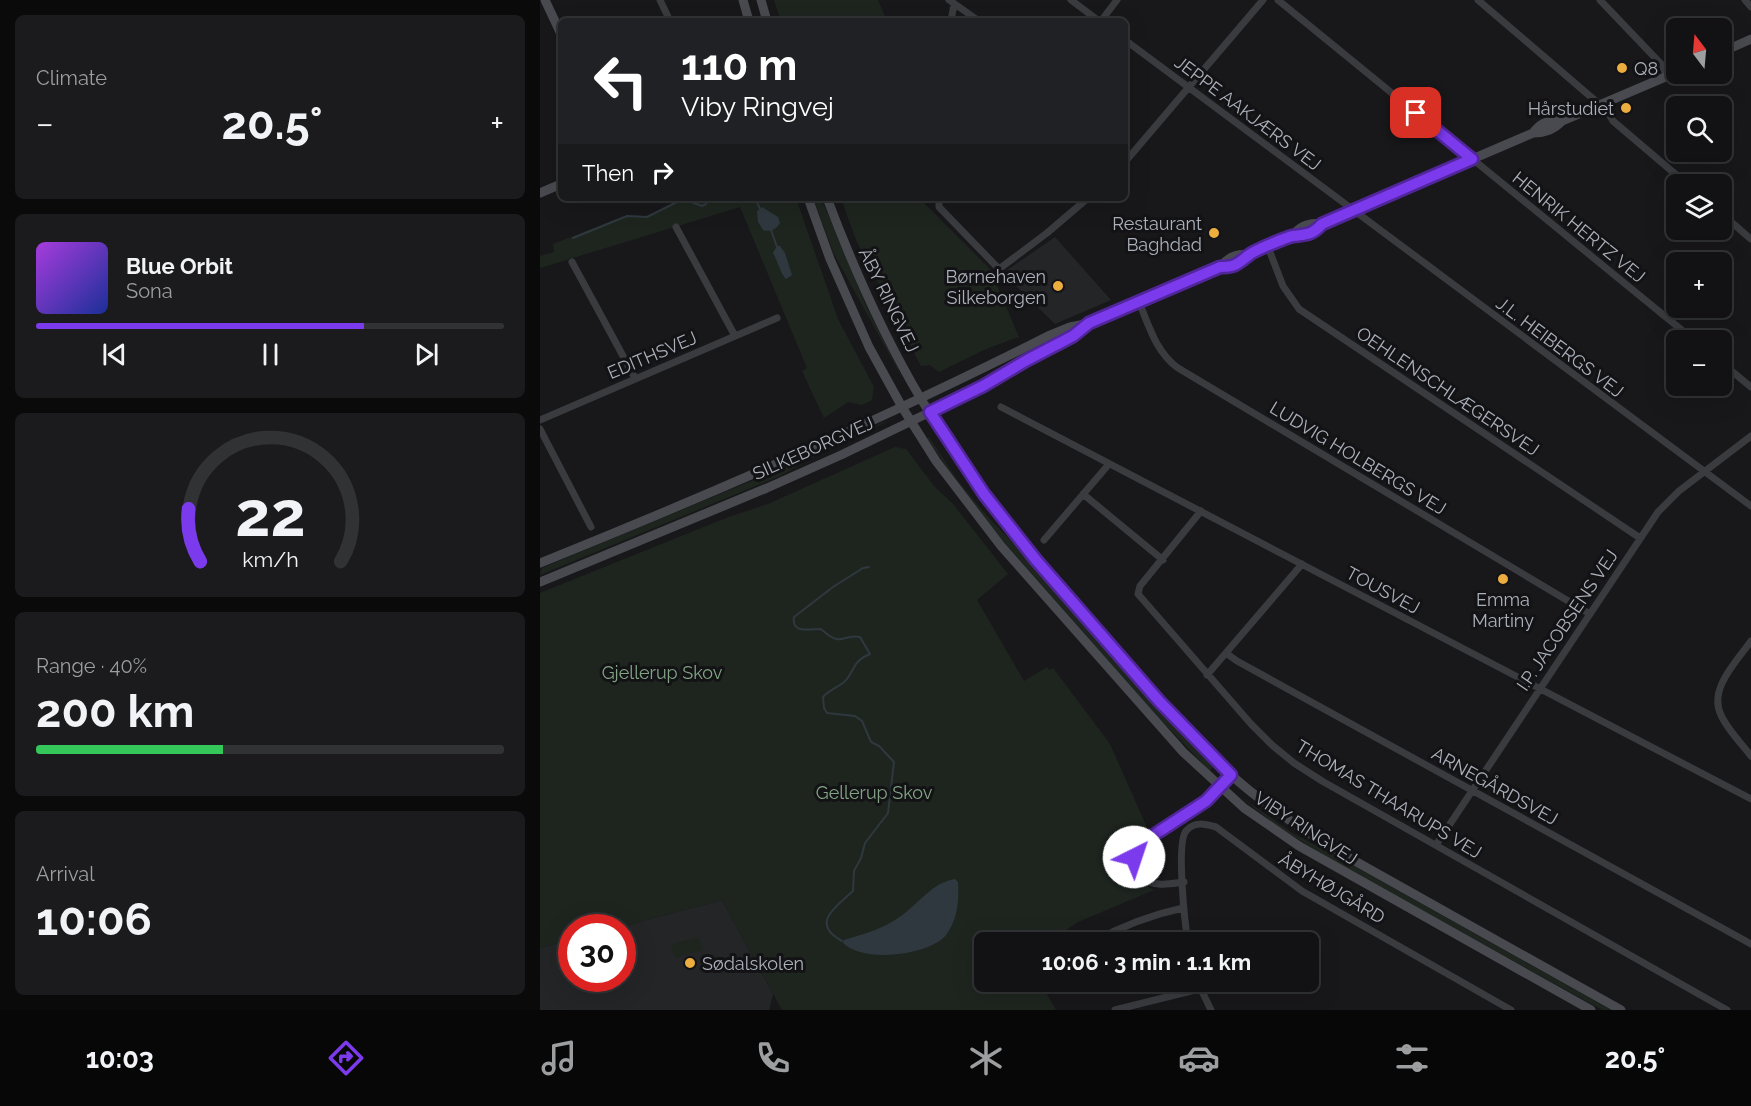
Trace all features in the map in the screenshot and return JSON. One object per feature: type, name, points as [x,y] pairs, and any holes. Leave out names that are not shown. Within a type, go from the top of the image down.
[{"type":"main road","points":[[545,0],[558,28]]},
{"type":"main road","points":[[743,0],[748,18]]},
{"type":"main road","points":[[761,0],[766,18]]},
{"type":"main road","points":[[1732,48],[1751,39]]},
{"type":"main road","name":"SILKEBORGVEJ","points":[[540,563],[744,480],[1048,336],[1070,327],[1089,323],[1220,267],[1229,267],[1244,261],[1249,255],[1292,236],[1298,228],[1313,222],[1322,224],[1533,133],[1539,126],[1553,120],[1562,121],[1666,75]]},
{"type":"main road","points":[[540,193],[558,185]]},
{"type":"main road","name":"ÅBY RINGVEJ","points":[[809,201],[851,309],[902,407]]},
{"type":"main road","name":"ÅBY RINGVEJ","points":[[828,201],[870,302],[893,349],[930,412]]},
{"type":"main road","name":"SILKEBORGVEJ","points":[[540,582],[767,488],[910,422],[983,386],[1073,336],[1089,323]]},
{"type":"main road","name":"VIBY RINGVEJ","points":[[902,407],[936,461],[1001,546],[1152,718],[1220,787],[1265,824],[1318,858],[1591,1010]]},
{"type":"main road","name":"VIBY RINGVEJ","points":[[930,412],[984,494],[1036,560],[1159,701],[1231,775],[1275,810],[1326,845],[1621,1010]]},
{"type":"street","points":[[660,0],[669,18]]},
{"type":"street","points":[[1071,0],[1096,18]]},
{"type":"street","points":[[1102,18],[1117,0]]},
{"type":"street","points":[[1128,159],[1263,0]]},
{"type":"street","name":"HENRIK HERTZ VEJ","points":[[1278,0],[1682,330]]},
{"type":"street","points":[[1478,0],[1600,104],[1613,121],[1676,174]]},
{"type":"street","points":[[1600,0],[1666,67]]},
{"type":"street","points":[[1745,0],[1751,7]]},
{"type":"street","points":[[951,18],[952,2]]},
{"type":"street","points":[[952,2],[975,18]]},
{"type":"street","name":"JEPPE AAKJÆRS VEJ","points":[[1128,42],[1352,210]]},
{"type":"street","points":[[1128,150],[1133,154]]},
{"type":"street","points":[[939,201],[939,207],[999,269],[1084,201]]},
{"type":"street","name":"J.L. HEIBERGS VEJ","points":[[1352,210],[1751,506]]},
{"type":"street","points":[[1732,223],[1751,239]]},
{"type":"street","points":[[676,227],[735,336]]},
{"type":"street","name":"OEHLENSCHLÆGERSVEJ","points":[[1268,247],[1283,286],[1299,309],[1640,538]]},
{"type":"street","points":[[572,262],[635,378]]},
{"type":"street","name":"LUDVIG HOLBERGS VEJ","points":[[1139,302],[1158,347],[1178,368],[1590,614]]},
{"type":"street","name":"EDITHSVEJ","points":[[540,420],[777,318]]},
{"type":"street","points":[[1732,371],[1751,387]]},
{"type":"street","name":"TOUSVEJ","points":[[1001,407],[1750,797]]},
{"type":"street","points":[[540,429],[591,527]]},
{"type":"street","name":"I.P. JACOBSENS VEJ","points":[[1436,845],[1658,512],[1679,491],[1751,436]]},
{"type":"street","points":[[1044,540],[1109,464]]},
{"type":"street","points":[[1083,494],[1163,560]]},
{"type":"street","name":"THOMAS THAARUPS VEJ","points":[[1201,512],[1140,586],[1138,594],[1207,675],[1272,745],[1294,763],[1727,1010]]},
{"type":"street","points":[[1207,675],[1302,564]]},
{"type":"street","points":[[1751,641],[1721,685],[1717,701],[1721,716],[1751,756]]},
{"type":"street","name":"ARNEGÅRDSVEJ","points":[[1226,653],[1254,671],[1751,944]]},
{"type":"street","points":[[1184,882],[1159,884],[1143,879],[1138,874],[1134,863],[1135,851],[1143,842],[1206,801],[1231,775]]},
{"type":"street","name":"ÅBYHØJGÅRD","points":[[1186,932],[1183,909],[1184,882],[1181,845],[1183,835],[1196,824],[1215,827],[1302,891],[1510,1010]]},
{"type":"street","points":[[1110,932],[1139,920],[1183,909]]},
{"type":"street","points":[[1115,1010],[1187,992]]},
{"type":"street","points":[[1201,992],[1211,1010]]},
{"type":"shaded area","points":[[762,207],[778,217],[780,223],[775,229],[763,230],[758,222],[757,211]]},
{"type":"shaded area","name":"Børnehaven Silkeborgen","points":[[1055,237],[1111,300],[1055,324],[1003,273]]},
{"type":"shaded area","points":[[777,246],[780,246],[785,253],[792,275],[786,279],[773,253]]},
{"type":"shaded area","points":[[955,879],[958,882],[958,902],[955,916],[946,935],[937,942],[911,952],[879,955],[852,949],[843,943],[844,940],[873,931],[894,921],[940,884]]},
{"type":"shaded area","name":"Sødalskolen","points":[[722,900],[773,994],[769,1010],[540,1010],[540,948],[558,943],[558,992],[636,992],[636,923]]},
{"type":"green space","points":[[774,0],[878,0],[886,18],[780,18]]},
{"type":"green space","points":[[677,201],[797,201],[838,319],[874,387],[872,400],[862,405],[848,402],[824,418],[802,371],[807,368],[740,207],[540,268],[540,256],[554,252],[553,244],[627,215],[648,216]]},
{"type":"green space","points":[[814,201],[822,201],[867,308],[905,383],[834,254]]},
{"type":"green space","points":[[842,201],[922,201],[990,269],[1019,337],[986,349],[939,372],[930,365],[921,366],[856,240]]},
{"type":"green space","points":[[886,421],[780,476],[540,575],[542,568],[785,467]]},
{"type":"green space","points":[[929,437],[958,481],[987,516],[1033,563],[1145,693],[1214,766],[1210,771],[1159,718],[1003,541],[953,476],[927,438]]},
{"type":"green space","name":"Gellerup Skov","points":[[895,447],[906,449],[1008,574],[977,600],[1024,681],[1047,667],[1049,670],[1053,668],[1110,744],[1149,832],[1133,848],[1130,854],[1130,867],[1138,880],[1154,890],[1078,922],[1063,932],[974,932],[974,992],[1045,992],[1056,1010],[782,1010],[722,900],[636,923],[636,914],[558,914],[558,943],[540,948],[540,593],[726,518],[768,504]]},
{"type":"green space","points":[[1237,794],[1292,833],[1611,1010],[1603,1010],[1593,1005],[1335,862],[1277,826]]},
{"type":"green space","points":[[699,937],[703,950],[675,958],[671,944]]},
{"type":"waterway","points":[[573,238],[627,216],[647,217],[679,201]]},
{"type":"waterway","points":[[689,201],[702,206],[707,201]]},
{"type":"waterway","points":[[756,201],[760,209]]},
{"type":"waterway","points":[[771,230],[777,247]]},
{"type":"waterway","points":[[842,941],[832,934],[827,921],[834,909],[853,891],[854,871],[865,843],[888,813],[894,762],[879,746],[871,742],[862,721],[855,716],[827,713],[824,708],[823,697],[845,681],[858,662],[870,654],[860,637],[838,639],[821,629],[798,628],[795,626],[794,617],[833,587],[863,568],[869,567]]},
{"type":"place","name":"Q8","points":[[1622,68]]},
{"type":"place","name":"Hårstudiet","points":[[1626,108]]},
{"type":"place","name":"Restaurant Baghdad","points":[[1214,233]]},
{"type":"place","name":"Børnehaven Silkeborgen","points":[[1058,286]]},
{"type":"place","name":"Emma Martiny","points":[[1503,579]]},
{"type":"place","name":"Sødalskolen","points":[[690,963]]},
{"type":"route","points":[[1134,857],[1138,846],[1206,801],[1231,775],[1159,701],[1036,560],[984,494],[930,412],[1004,375],[1073,336],[1089,323],[1220,267],[1229,267],[1244,261],[1249,255],[1292,236],[1302,236],[1316,230],[1322,224],[1472,159],[1416,113]]},
{"type":"park label","name":"Gjellerup Skov","points":[[662,672]]}]
